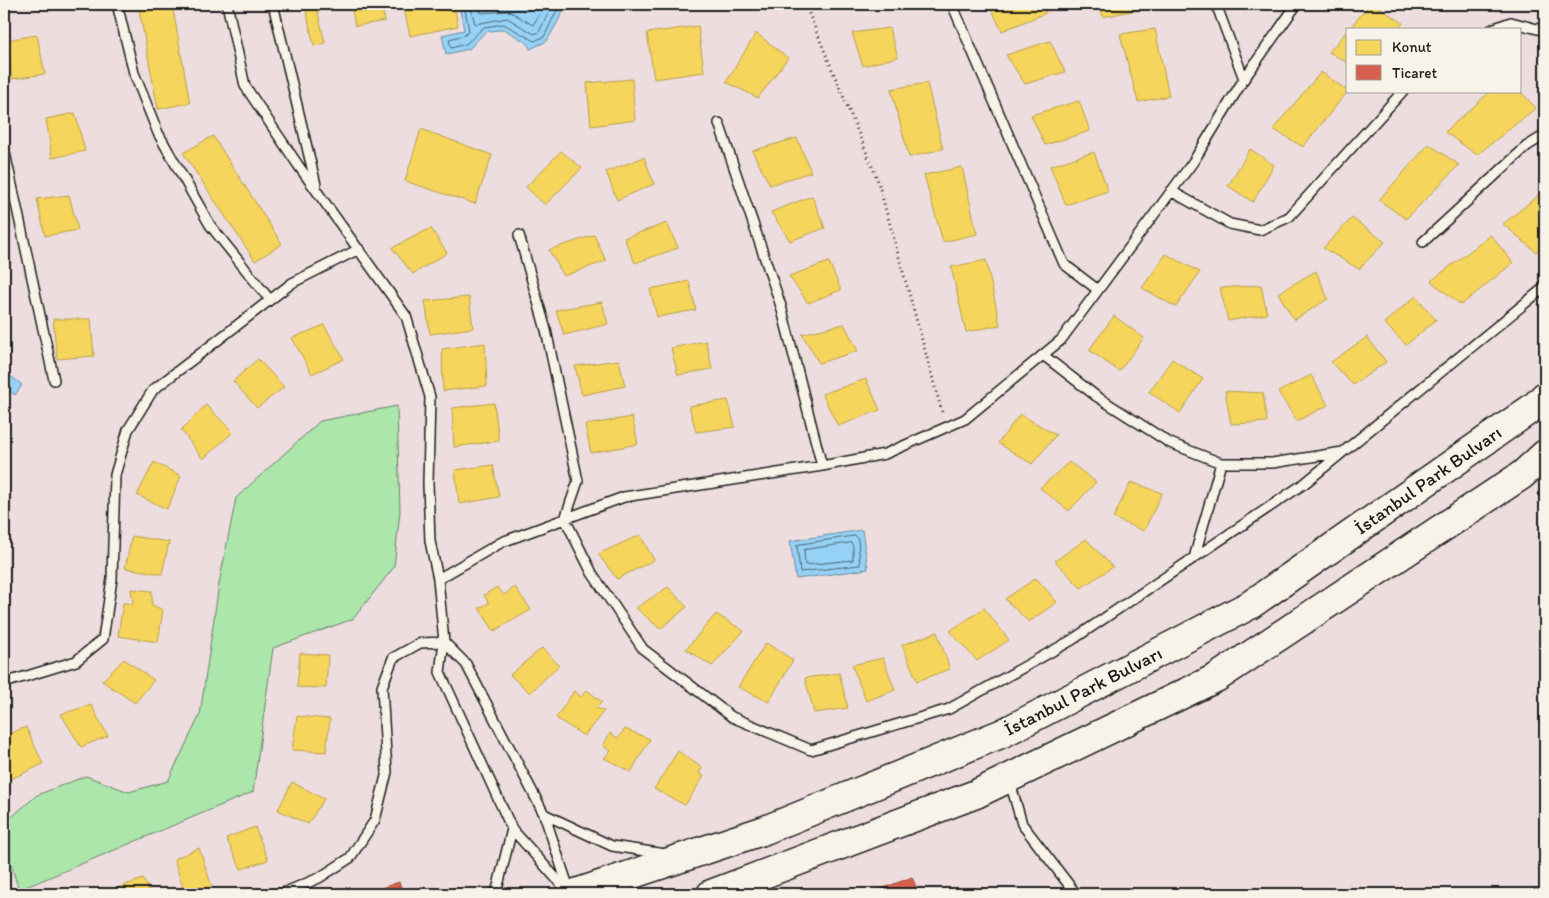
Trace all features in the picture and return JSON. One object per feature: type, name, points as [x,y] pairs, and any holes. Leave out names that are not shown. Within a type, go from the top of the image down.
[{"type":"highway","name":"İstanbul Park Bulvarı","points":[[571,894],[765,830],[1003,733],[1250,605],[1535,406],[1545,396]]},
{"type":"highway","points":[[712,894],[976,794],[1216,678],[1522,475],[1545,454]]},
{"type":"lane","points":[[117,4],[134,73],[158,133],[210,225],[270,300]]},
{"type":"lane","points":[[227,4],[246,86],[406,316],[430,396],[428,483],[430,541],[438,579],[444,642],[440,672],[512,829],[571,894]]},
{"type":"lane","points":[[274,4],[317,190]]},
{"type":"lane","points":[[952,4],[1064,264],[1098,290]]},
{"type":"lane","points":[[1216,4],[1244,79]]},
{"type":"lane","points":[[438,579],[502,542],[624,497],[822,466],[885,454],[965,419],[1061,340],[1193,162],[1244,79],[1297,4]]},
{"type":"lane","points":[[1495,28],[1511,22],[1545,31]]},
{"type":"lane","points":[[1171,191],[1230,224],[1260,230],[1289,217],[1402,92]]},
{"type":"lane","points":[[719,123],[781,306],[822,466]]},
{"type":"lane","points":[[1423,242],[1527,146],[1545,135]]},
{"type":"lane","points":[[4,148],[54,380]]},
{"type":"lane","points":[[519,235],[546,330],[578,481],[565,519],[592,573],[642,649],[732,716],[810,750],[949,709],[1072,640],[1305,483],[1545,288]]},
{"type":"lane","points":[[4,683],[76,661],[103,639],[112,579],[115,475],[128,430],[153,390],[292,283],[359,249]]},
{"type":"lane","points":[[1043,354],[1096,396],[1170,443],[1221,463],[1272,463],[1344,452]]},
{"type":"lane","points":[[1194,558],[1221,463]]},
{"type":"lane","points":[[281,894],[319,878],[350,858],[375,820],[387,772],[382,687],[393,658],[420,643],[444,642],[466,664],[544,814],[571,894]]},
{"type":"lane","points":[[1009,778],[1022,824],[1076,894]]},
{"type":"lane","points":[[544,814],[612,846],[682,856]]},
{"type":"lane","points":[[496,894],[512,829]]},
{"type":"path","points":[[805,4],[877,178],[946,427]]},
{"type":"green space","points":[[397,406],[400,511],[394,567],[353,619],[273,648],[253,792],[19,890],[6,849],[6,822],[37,795],[86,776],[129,792],[168,781],[200,715],[219,584],[236,498],[320,421]]},
{"type":"water","points":[[459,4],[565,4],[563,12],[547,41],[530,49],[527,43],[504,29],[485,32],[469,49],[446,54],[442,35],[464,30]]},
{"type":"water","points":[[4,371],[22,385],[15,395],[4,387]]},
{"type":"water","points":[[862,530],[868,569],[796,579],[790,541]]},
{"type":"building: Konut","points":[[138,4],[172,4],[190,103],[158,109]]},
{"type":"building: Konut","points":[[316,4],[325,43],[314,46],[305,6]]},
{"type":"building: Konut","points":[[351,4],[381,4],[385,21],[355,26]]},
{"type":"building: Konut","points":[[403,4],[454,4],[458,26],[410,36]]},
{"type":"building: Konut","points":[[989,4],[1042,4],[1046,13],[1002,31]]},
{"type":"building: Konut","points":[[1100,4],[1139,4],[1140,9],[1103,17]]},
{"type":"building: Konut","points":[[1370,4],[1374,4],[1403,23],[1399,28],[1350,28]]},
{"type":"building: Konut","points":[[698,26],[704,72],[654,79],[647,33]]},
{"type":"building: Konut","points":[[889,28],[898,57],[863,66],[852,33]]},
{"type":"building: Konut","points":[[1155,29],[1169,96],[1138,102],[1120,34]]},
{"type":"building: Konut","points":[[1346,32],[1346,62],[1329,52]]},
{"type":"building: Konut","points":[[756,33],[788,58],[758,98],[726,82]]},
{"type":"building: Konut","points":[[37,35],[45,74],[12,79],[7,40]]},
{"type":"building: Konut","points":[[1050,41],[1065,72],[1025,84],[1006,55]]},
{"type":"building: Konut","points":[[1321,72],[1346,90],[1347,92],[1303,147],[1273,129]]},
{"type":"building: Konut","points":[[632,79],[635,120],[591,126],[587,83]]},
{"type":"building: Konut","points":[[927,83],[943,149],[909,157],[891,89]]},
{"type":"building: Konut","points":[[1490,92],[1521,92],[1536,108],[1477,155],[1445,132]]},
{"type":"building: Konut","points":[[1079,101],[1090,131],[1045,145],[1031,115]]},
{"type":"building: Konut","points":[[75,113],[85,151],[52,158],[46,119]]},
{"type":"building: Konut","points":[[421,129],[492,155],[475,204],[405,181]]},
{"type":"building: Konut","points":[[213,136],[282,244],[255,261],[183,153]]},
{"type":"building: Konut","points":[[797,138],[811,172],[770,185],[752,151]]},
{"type":"building: Konut","points":[[1429,144],[1459,165],[1406,219],[1379,200]]},
{"type":"building: Konut","points":[[1250,149],[1274,165],[1253,202],[1228,186]]},
{"type":"building: Konut","points":[[561,151],[582,168],[545,205],[526,187]]},
{"type":"building: Konut","points":[[1094,152],[1108,191],[1066,205],[1050,166]]},
{"type":"building: Konut","points":[[644,157],[654,184],[617,200],[606,172]]},
{"type":"building: Konut","points":[[962,167],[977,234],[943,242],[924,175]]},
{"type":"building: Konut","points":[[1545,190],[1545,244],[1536,252],[1503,224]]},
{"type":"building: Konut","points":[[69,195],[78,230],[45,236],[37,199]]},
{"type":"building: Konut","points":[[812,196],[825,228],[790,241],[771,212]]},
{"type":"building: Konut","points":[[1352,218],[1385,242],[1359,269],[1323,248]]},
{"type":"building: Konut","points":[[667,223],[678,248],[635,263],[624,238]]},
{"type":"building: Konut","points":[[431,228],[447,253],[413,274],[392,248]]},
{"type":"building: Konut","points":[[594,235],[606,261],[564,276],[549,250]]},
{"type":"building: Konut","points":[[1491,235],[1513,263],[1461,305],[1431,281]]},
{"type":"building: Konut","points":[[1166,254],[1200,272],[1176,307],[1142,288]]},
{"type":"building: Konut","points":[[986,260],[1000,325],[966,332],[951,267]]},
{"type":"building: Konut","points":[[829,262],[841,290],[808,303],[789,276]]},
{"type":"building: Konut","points":[[1316,271],[1328,299],[1294,320],[1278,293]]},
{"type":"building: Konut","points":[[689,281],[696,310],[657,317],[650,289]]},
{"type":"building: Konut","points":[[1261,285],[1267,314],[1228,321],[1220,288]]},
{"type":"building: Konut","points":[[1416,296],[1436,320],[1406,345],[1384,323]]},
{"type":"building: Konut","points":[[469,297],[473,328],[430,334],[425,301]]},
{"type":"building: Konut","points":[[602,302],[608,324],[564,335],[556,310]]},
{"type":"building: Konut","points":[[1114,316],[1144,338],[1119,371],[1089,350]]},
{"type":"building: Konut","points":[[53,319],[91,319],[94,356],[57,359]]},
{"type":"building: Konut","points":[[844,324],[858,351],[819,363],[802,334]]},
{"type":"building: Konut","points":[[324,325],[344,359],[312,374],[292,338]]},
{"type":"building: Konut","points":[[1367,337],[1386,362],[1353,385],[1331,362]]},
{"type":"building: Konut","points":[[706,341],[712,369],[678,375],[671,348]]},
{"type":"building: Konut","points":[[485,343],[487,386],[443,391],[442,349]]},
{"type":"building: Konut","points":[[258,359],[284,387],[257,408],[233,381]]},
{"type":"building: Konut","points":[[1172,359],[1203,379],[1180,413],[1149,392]]},
{"type":"building: Konut","points":[[619,360],[625,386],[582,395],[575,366]]},
{"type":"building: Konut","points":[[1311,375],[1328,405],[1297,421],[1278,392]]},
{"type":"building: Konut","points":[[866,379],[880,410],[838,426],[822,394]]},
{"type":"building: Konut","points":[[1225,391],[1263,393],[1267,422],[1231,424]]},
{"type":"building: Konut","points":[[728,400],[735,427],[696,432],[689,406]]},
{"type":"building: Konut","points":[[494,403],[499,441],[454,447],[452,408]]},
{"type":"building: Konut","points":[[206,405],[233,432],[203,459],[181,430]]},
{"type":"building: Konut","points":[[1020,414],[1056,435],[1032,464],[998,443]]},
{"type":"building: Konut","points":[[632,417],[638,444],[591,453],[585,425]]},
{"type":"building: Konut","points":[[154,462],[181,476],[167,509],[137,495]]},
{"type":"building: Konut","points":[[1069,462],[1096,482],[1069,511],[1040,488]]},
{"type":"building: Konut","points":[[493,465],[499,497],[459,504],[455,470]]},
{"type":"building: Konut","points":[[1131,482],[1162,493],[1144,531],[1113,518]]},
{"type":"building: Konut","points":[[640,535],[654,560],[617,579],[598,554]]},
{"type":"building: Konut","points":[[132,536],[169,542],[162,574],[125,568]]},
{"type":"building: Konut","points":[[1086,539],[1113,567],[1081,588],[1055,561]]},
{"type":"building: Konut","points":[[1036,578],[1057,602],[1029,622],[1005,599]]},
{"type":"building: Konut","points":[[497,587],[504,595],[515,587],[531,610],[494,631],[479,608],[489,603],[484,595]]},
{"type":"building: Konut","points":[[668,587],[687,607],[660,629],[636,608]]},
{"type":"building: Konut","points":[[131,589],[152,591],[152,605],[163,610],[158,642],[118,636],[123,603],[133,604]]},
{"type":"building: Konut","points":[[984,608],[1009,640],[977,661],[950,631]]},
{"type":"building: Konut","points":[[716,614],[744,631],[712,666],[686,649]]},
{"type":"building: Konut","points":[[937,632],[950,669],[917,681],[902,645]]},
{"type":"building: Konut","points":[[766,643],[793,660],[769,702],[738,687]]},
{"type":"building: Konut","points":[[542,648],[559,665],[530,693],[510,675]]},
{"type":"building: Konut","points":[[300,653],[328,655],[326,688],[297,687]]},
{"type":"building: Konut","points":[[883,658],[895,690],[866,701],[852,665]]},
{"type":"building: Konut","points":[[124,659],[154,680],[135,703],[102,681]]},
{"type":"building: Konut","points":[[839,673],[848,708],[814,713],[805,678]]},
{"type":"building: Konut","points":[[587,690],[602,702],[596,708],[604,711],[584,736],[556,718],[574,691],[581,697]]},
{"type":"building: Konut","points":[[91,705],[108,736],[81,747],[61,714]]},
{"type":"building: Konut","points":[[297,716],[330,719],[326,752],[292,750]]},
{"type":"building: Konut","points":[[26,727],[43,764],[11,779],[4,763],[4,736]]},
{"type":"building: Konut","points":[[625,729],[650,739],[631,772],[604,758],[611,751],[603,746],[610,733],[618,738]]},
{"type":"building: Konut","points":[[678,751],[702,768],[699,773],[704,776],[685,805],[654,789]]},
{"type":"building: Konut","points":[[292,782],[324,799],[308,824],[278,810]]},
{"type":"building: Konut","points":[[255,827],[268,860],[241,869],[226,838]]},
{"type":"building: Konut","points":[[199,848],[212,887],[192,894],[185,894],[174,859]]},
{"type":"building: Konut","points":[[143,879],[151,894],[117,894],[114,889]]},
{"type":"building: Ticaret","points":[[912,877],[919,894],[868,894]]},
{"type":"building: Ticaret","points":[[399,882],[404,894],[363,894]]}]
